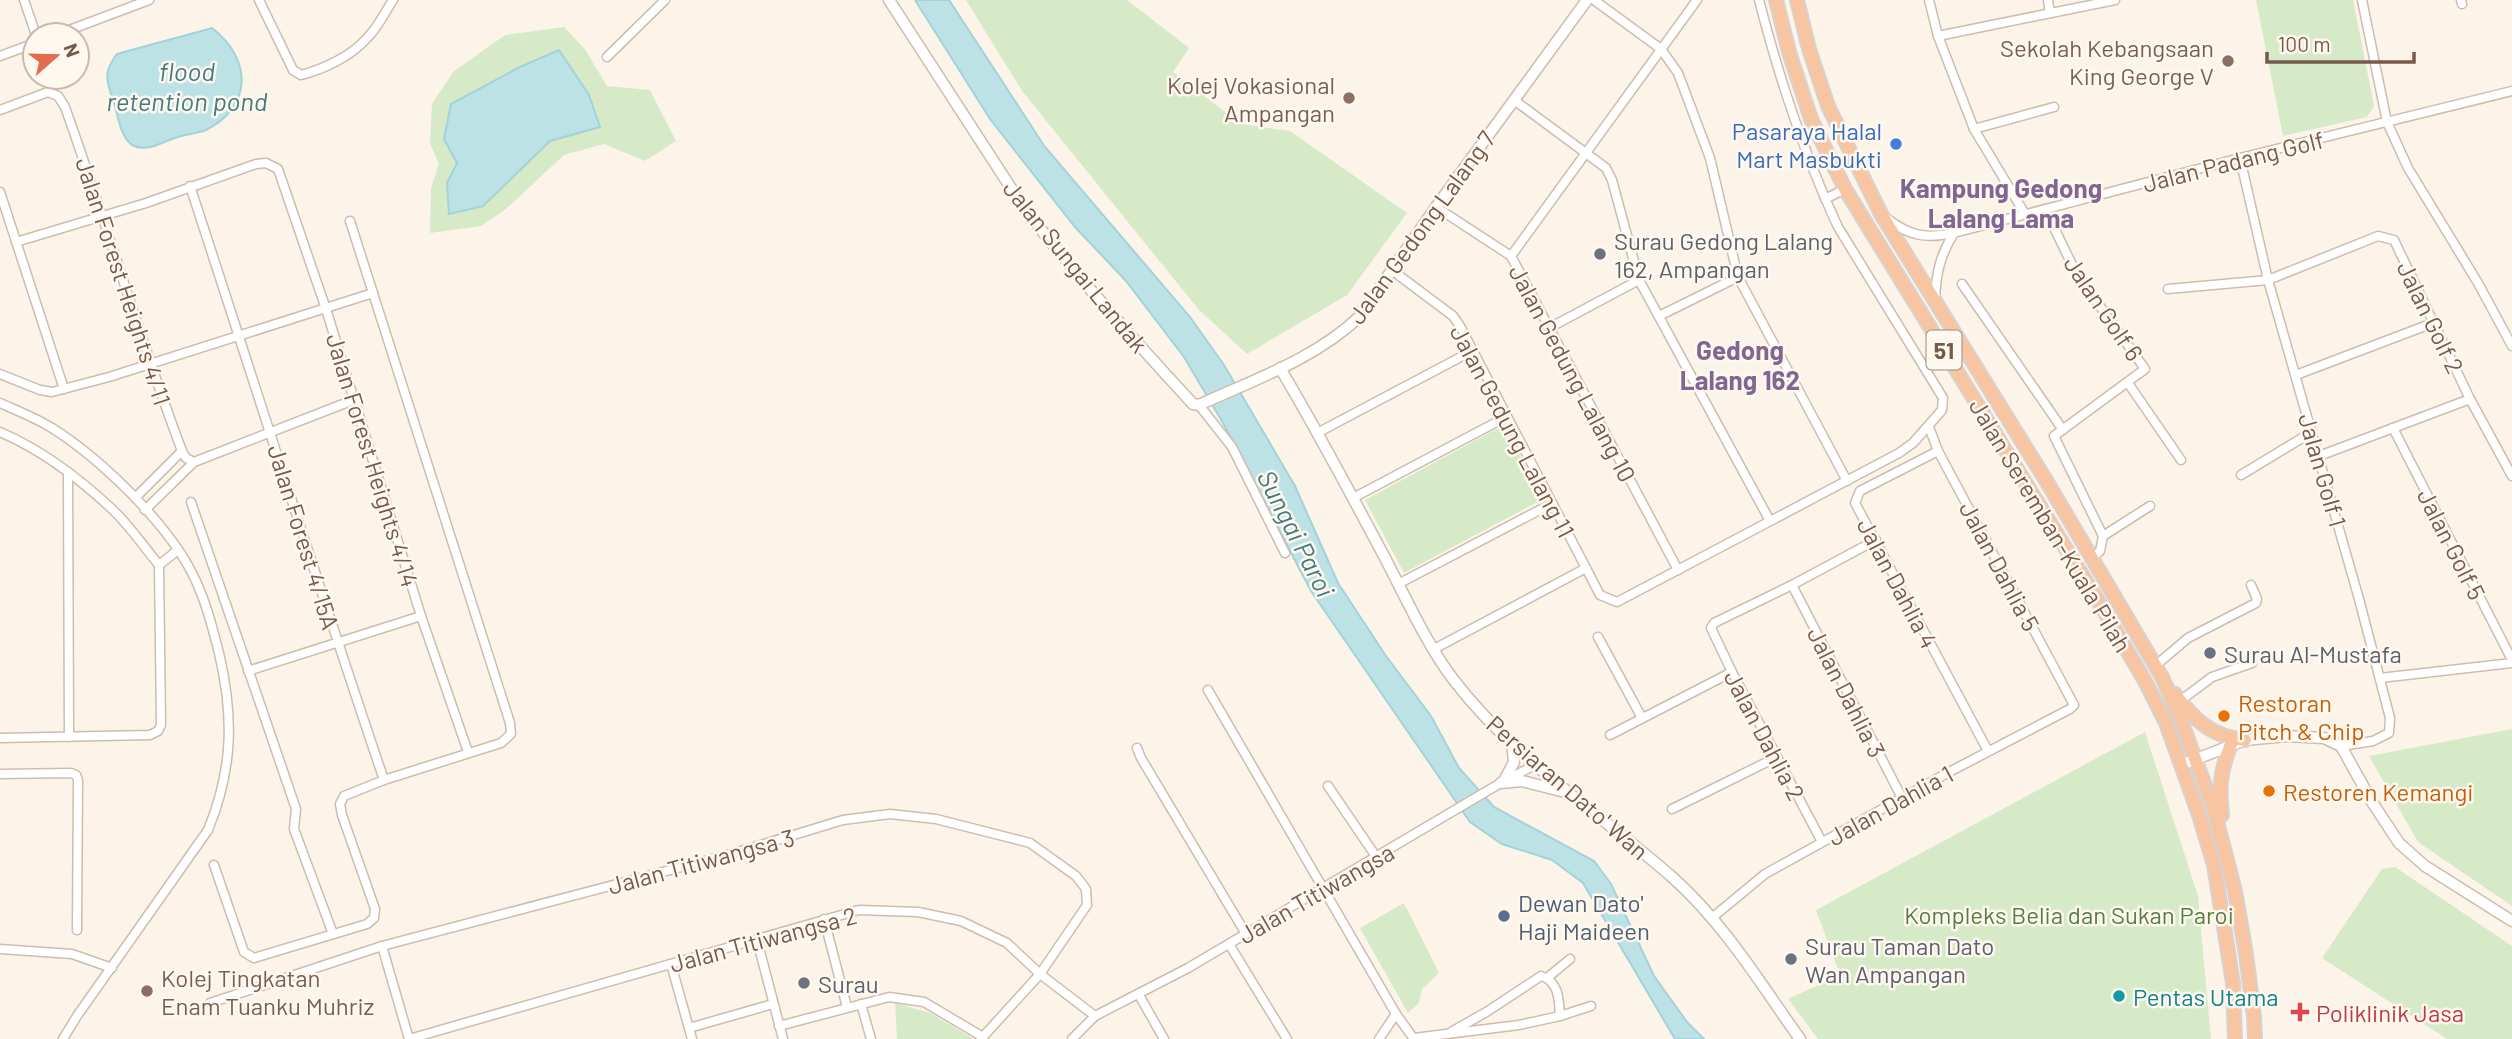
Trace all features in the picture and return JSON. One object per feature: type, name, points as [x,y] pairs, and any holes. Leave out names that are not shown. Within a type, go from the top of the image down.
[{"type":"highway","name":"Jalan Seremban-Kuala Pilah","points":[[1776,0],[1789,52],[1811,119],[1845,189],[2125,647],[2166,723],[2214,865],[2233,983],[2235,1039]]},
{"type":"highway","name":"Jalan Seremban-Kuala Pilah","points":[[1797,0],[1809,49],[1828,106],[1881,214],[2047,482],[2158,671],[2214,810],[2232,880],[2246,954],[2255,1039]]},
{"type":"highway","points":[[2113,594],[2112,606],[2131,641],[2130,645],[2125,647]]},
{"type":"highway","points":[[2158,671],[2200,724],[2226,738],[2245,740]]},
{"type":"highway","points":[[2231,744],[2219,786],[2232,880]]},
{"type":"street","points":[[24,0],[31,21]]},
{"type":"street","points":[[87,21],[124,4],[149,0]]},
{"type":"street","points":[[259,0],[293,70],[301,75],[313,72],[352,52],[369,37],[393,0]]},
{"type":"street","points":[[607,57],[665,0]]},
{"type":"street","name":"Jalan Sungai Landak","points":[[889,0],[1040,229],[1137,343],[1193,404],[1199,405]]},
{"type":"street","name":"Jalan Gedong Lalang 7","points":[[1199,405],[1280,368],[1346,329],[1359,317],[1587,0]]},
{"type":"street","points":[[1594,0],[1661,49],[1678,73],[1710,158],[1738,277],[1847,481]]},
{"type":"street","points":[[1511,256],[1698,0]]},
{"type":"street","points":[[1678,570],[1899,453],[1929,427],[1942,410],[1942,398],[1838,227],[1825,199],[1774,59],[1759,0]]},
{"type":"street","points":[[1929,0],[1938,36],[1974,129],[2025,214]]},
{"type":"street","points":[[2048,0],[2050,13]]},
{"type":"street","points":[[1938,36],[2115,0]]},
{"type":"street","points":[[2362,0],[2387,122],[2408,168],[2478,283],[2512,346]]},
{"type":"street","points":[[0,56],[21,48]]},
{"type":"street","name":"Jalan Padang Golf","points":[[1881,214],[1899,228],[1917,236],[1954,233],[2512,91]]},
{"type":"street","name":"Jalan Forest Heights 4/11","points":[[0,110],[48,92],[58,96],[65,107],[149,364],[182,451],[194,462]]},
{"type":"street","points":[[1514,100],[1606,168],[1612,180],[1639,280],[1770,521]]},
{"type":"street","points":[[1974,129],[2054,107]]},
{"type":"street","name":"Jalan Golf 1","points":[[2240,159],[2268,280],[2390,718],[2389,733],[2373,741],[2341,746]]},
{"type":"street","name":"Jalan Forest Heights 4/14","points":[[190,186],[256,164],[266,163],[278,169],[355,399],[421,616],[468,752]]},
{"type":"street","points":[[16,242],[190,186]]},
{"type":"street","name":"Jalan Forest 4/15A","points":[[190,186],[383,780]]},
{"type":"street","points":[[1825,199],[1845,189]]},
{"type":"street","points":[[0,192],[64,390]]},
{"type":"street","name":"Jalan Gedung Lalang 10","points":[[1436,207],[1511,256],[1678,570]]},
{"type":"street","name":"Jalan Golf 6","points":[[2045,209],[2076,273],[2146,369],[2128,383]]},
{"type":"street","points":[[214,865],[244,952],[254,958],[368,925],[374,918],[375,909],[340,804],[344,796],[383,780],[501,743],[511,734],[510,723],[350,221]]},
{"type":"street","points":[[1934,303],[1937,271],[1945,247],[1954,233]]},
{"type":"street","name":"Jalan Golf 2","points":[[2268,280],[2378,236],[2394,240],[2470,399],[2512,476]]},
{"type":"street","name":"Jalan Gedung Lalang 11","points":[[1393,271],[1453,316],[1600,595],[1617,602],[1678,570]]},
{"type":"street","points":[[1659,316],[1738,277]]},
{"type":"street","points":[[1549,328],[1639,280]]},
{"type":"street","points":[[2168,289],[2268,280]]},
{"type":"street","points":[[1962,284],[2063,430]]},
{"type":"street","points":[[0,374],[40,390],[64,390],[373,293]]},
{"type":"street","points":[[2296,374],[2433,323]]},
{"type":"street","points":[[1319,432],[1472,351]]},
{"type":"street","name":"Persiaran Dato' Wan","points":[[1280,368],[1319,432],[1398,584],[1452,678],[1511,743],[1535,765],[1673,878],[1713,917],[1800,1039]]},
{"type":"street","points":[[2092,559],[2100,551],[2103,536],[2054,436],[2128,383],[2181,460]]},
{"type":"street","points":[[145,510],[194,462],[355,399]]},
{"type":"street","points":[[2319,456],[2470,399]]},
{"type":"street","points":[[0,403],[50,427],[69,440],[135,498],[178,550],[200,592],[218,650],[229,716],[228,759],[220,800],[208,830],[76,1016],[63,1039]]},
{"type":"street","points":[[1199,405],[1232,447],[1285,553]]},
{"type":"street","points":[[1353,498],[1506,417]]},
{"type":"street","name":"Jalan Dahlia 5","points":[[1929,427],[1938,451],[2074,705]]},
{"type":"street","name":"Jalan Golf 5","points":[[2393,428],[2512,662]]},
{"type":"street","points":[[0,432],[23,442],[68,472],[115,512],[159,565],[161,724],[158,732],[150,735],[0,738]]},
{"type":"street","points":[[2241,475],[2312,432]]},
{"type":"street","points":[[135,498],[182,451]]},
{"type":"street","name":"Jalan Dahlia 4","points":[[1938,451],[1860,491],[1855,503],[1987,751]]},
{"type":"street","points":[[68,472],[69,737]]},
{"type":"street","points":[[191,502],[216,568],[296,809],[294,829],[333,934]]},
{"type":"street","points":[[1398,584],[1552,504]]},
{"type":"street","points":[[2103,536],[2150,506]]},
{"type":"street","points":[[1792,585],[1876,540]]},
{"type":"street","points":[[159,565],[178,550]]},
{"type":"street","points":[[1434,649],[1586,568]]},
{"type":"street","points":[[2158,671],[2188,638],[2256,603],[2251,584]]},
{"type":"street","name":"Jalan Dahlia 2","points":[[1792,585],[1714,623],[1711,628],[1731,672],[1822,842]]},
{"type":"street","name":"Jalan Dahlia 3","points":[[1792,585],[1902,798]]},
{"type":"street","points":[[248,671],[421,616]]},
{"type":"street","points":[[1598,637],[1643,718]]},
{"type":"street","points":[[2380,678],[2512,662]]},
{"type":"street","points":[[2180,701],[2211,677],[2252,663]]},
{"type":"street","points":[[1610,735],[1731,672]]},
{"type":"street","points":[[1208,690],[1396,1014],[1414,1038],[1451,1031],[1519,1025],[1591,1006]]},
{"type":"street","name":"Jalan Dahlia 1","points":[[1713,917],[1765,874],[2074,705]]},
{"type":"street","points":[[2181,765],[2245,740],[2286,736],[2324,738],[2341,746],[2372,802],[2399,843],[2425,866],[2512,921]]},
{"type":"street","points":[[1502,782],[1514,762],[1511,743]]},
{"type":"street","points":[[1138,748],[1141,758],[1246,934]]},
{"type":"street","points":[[1672,809],[1777,757]]},
{"type":"street","name":"Jalan Titiwangsa","points":[[1072,1039],[1095,1016],[1139,995],[1229,944],[1535,765]]},
{"type":"street","points":[[0,774],[71,772],[76,775],[77,930]]},
{"type":"street","points":[[1502,782],[1522,781],[1569,793]]},
{"type":"street","points":[[1328,786],[1377,858]]},
{"type":"street","name":"Jalan Titiwangsa 3","points":[[210,1003],[383,946],[732,854],[843,820],[890,814],[936,819],[1030,843],[1076,876],[1086,889],[1087,905],[1040,974]]},
{"type":"street","name":"Jalan Titiwangsa 2","points":[[409,1039],[859,910],[918,912],[961,921],[1007,943],[1040,974],[1095,1016]]},
{"type":"street","points":[[824,919],[847,1007]]},
{"type":"street","points":[[757,940],[783,1039]]},
{"type":"street","points":[[1229,944],[1287,1039]]},
{"type":"street","points":[[383,946],[409,1039]]},
{"type":"street","points":[[0,949],[72,954],[112,968]]},
{"type":"street","points":[[1451,1031],[1488,1011],[1538,977],[1547,978],[1570,959]]},
{"type":"street","points":[[671,964],[692,1039]]},
{"type":"street","points":[[779,1026],[889,997],[924,1002],[982,1038],[1040,974]]},
{"type":"street","points":[[1547,978],[1558,996],[1560,1016]]},
{"type":"street","points":[[1139,995],[1164,1039]]},
{"type":"street","points":[[689,1028],[773,1004]]},
{"type":"street","points":[[861,1004],[871,1039]]},
{"type":"street","points":[[1379,1039],[1396,1014]]},
{"type":"green space","points":[[966,0],[1127,0],[1189,48],[1173,72],[1241,124],[1290,131],[1407,213],[1347,295],[1247,354],[1199,310],[1022,91]]},
{"type":"green space","points":[[2256,0],[2353,0],[2374,106],[2367,117],[2283,136]]},
{"type":"green space","points":[[564,27],[585,49],[607,86],[650,90],[676,141],[645,161],[604,144],[564,155],[506,209],[481,226],[430,233],[431,188],[439,164],[430,143],[432,104],[453,72],[505,35]]},
{"type":"green space","points":[[1504,425],[1543,499],[1404,573],[1365,500]]},
{"type":"green space","points":[[2512,729],[2512,906],[2418,842],[2369,756]]},
{"type":"green space","name":"Kompleks Belia dan Sukan Paroi","points":[[2145,732],[2198,896],[2211,1039],[1818,1039],[1788,999],[1840,975],[1816,910]]},
{"type":"green space","points":[[2395,867],[2512,946],[2512,1039],[2447,1039],[2322,958],[2382,869]]},
{"type":"green space","points":[[1404,903],[1439,973],[1422,989],[1419,1003],[1408,1013],[1360,928]]},
{"type":"green space","points":[[895,1003],[930,1013],[974,1039],[897,1039]]},
{"type":"water","name":"Sungai Paroi","points":[[915,0],[949,0],[1045,147],[1190,317],[1224,365],[1295,486],[1338,583],[1386,656],[1431,716],[1459,768],[1494,807],[1594,861],[1611,884],[1654,976],[1687,1022],[1704,1039],[1675,1039],[1583,883],[1552,860],[1502,844],[1470,822],[1311,591],[1223,423],[1184,357],[1126,281],[1075,227],[990,119]]},
{"type":"water","name":"flood retention pond","points":[[212,28],[235,54],[240,68],[242,82],[232,108],[206,130],[150,147],[134,146],[126,139],[121,127],[108,83],[112,61],[117,54]]},
{"type":"water","points":[[559,50],[589,95],[600,127],[550,141],[483,206],[449,214],[447,183],[457,163],[444,139],[451,104],[520,67]]},
{"type":"place","name":"Sekolah Kebangsaan King George V","points":[[2228,61]]},
{"type":"place","name":"Kolej Vokasional Ampangan","points":[[1349,98]]},
{"type":"place","name":"Pasaraya Halal Mart Masbukti","points":[[1896,144]]},
{"type":"place","name":"Surau Gedong Lalang 162, Ampangan","points":[[1600,254]]},
{"type":"place","name":"Surau Al-Mustafa","points":[[2210,653]]},
{"type":"place","name":"Restoran Pitch & Chip","points":[[2224,716]]},
{"type":"place","name":"Restoren Kemangi","points":[[2269,791]]},
{"type":"place","name":"Dewan Dato' Haji Maideen","points":[[1504,916]]},
{"type":"place","name":"Surau Taman Dato Wan Ampangan","points":[[1791,959]]},
{"type":"place","name":"Surau","points":[[804,983]]},
{"type":"place","name":"Kolej Tingkatan Enam Tuanku Muhriz","points":[[147,991]]},
{"type":"place","name":"Pentas Utama","points":[[2119,996]]},
{"type":"place","name":"Poliklinik Jasa","points":[[2300,1012]]},
{"type":"district","name":"Kampung Gedong Lalang Lama","points":[[2001,202]]},
{"type":"district","name":"Gedong Lalang 162","points":[[1740,364]]}]
